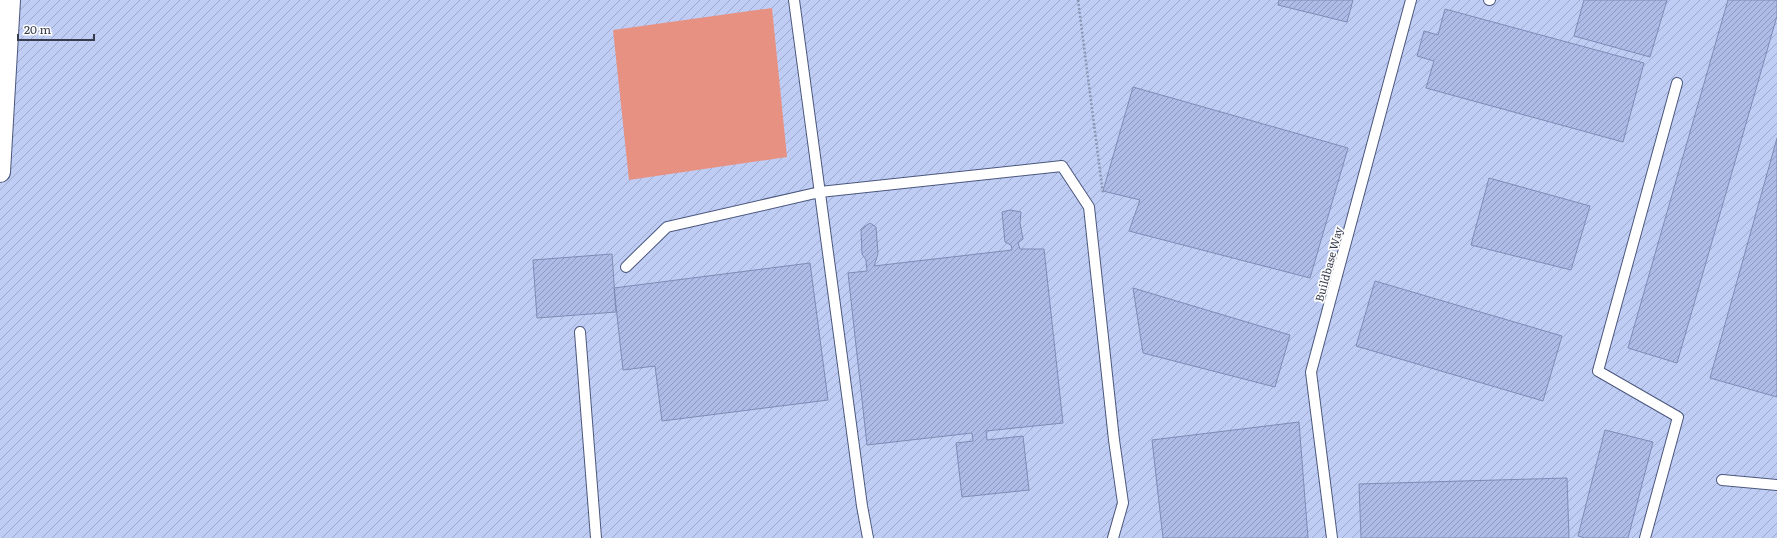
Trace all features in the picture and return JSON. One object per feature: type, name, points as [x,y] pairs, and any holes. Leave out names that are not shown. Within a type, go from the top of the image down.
[{"type":"street","points":[[0,172],[10,0]]},
{"type":"lane","points":[[794,0],[862,506],[868,538]]},
{"type":"lane","name":"Buildbase Way","points":[[1332,538],[1311,372],[1411,0]]},
{"type":"lane","points":[[1645,538],[1678,417],[1598,371],[1677,83]]},
{"type":"lane","points":[[626,267],[667,227],[820,192],[1062,166],[1089,207],[1114,440],[1123,503],[1113,538]]},
{"type":"lane","points":[[580,332],[596,538]]},
{"type":"lane","points":[[1722,480],[1777,485]]},
{"type":"shaded area","points":[[0,0],[1777,0],[1777,538],[0,538]]},
{"type":"shaded area","points":[[772,8],[787,157],[629,180],[613,30]]},
{"type":"building","points":[[1279,0],[1353,0],[1347,22],[1278,5]]},
{"type":"building","points":[[1584,0],[1667,0],[1650,57],[1574,36]]},
{"type":"building","points":[[1728,0],[1777,0],[1777,16],[1677,363],[1628,348]]},
{"type":"building","points":[[1445,9],[1644,63],[1623,142],[1426,88],[1434,61],[1417,56],[1424,31],[1438,35]]},
{"type":"building","points":[[1133,87],[1348,148],[1310,278],[1129,231],[1140,200],[1103,191]]},
{"type":"building","points":[[1777,138],[1777,397],[1710,378]]},
{"type":"building","points":[[1489,178],[1590,206],[1571,270],[1471,245]]},
{"type":"building","points":[[1010,210],[1021,212],[1020,223],[1023,239],[1018,243],[1020,249],[1044,249],[1063,423],[986,431],[987,440],[1023,436],[1029,490],[962,497],[956,443],[973,441],[972,433],[867,445],[848,273],[867,271],[866,260],[862,254],[861,229],[870,223],[876,227],[878,254],[874,266],[1012,250],[1011,245],[1005,242],[1002,212]]},
{"type":"building","points":[[612,254],[616,312],[537,318],[533,260]]},
{"type":"building","points":[[810,263],[828,400],[662,421],[655,366],[623,370],[614,288]]},
{"type":"building","points":[[1375,281],[1562,336],[1543,401],[1356,346]]},
{"type":"building","points":[[1133,288],[1290,335],[1275,387],[1143,353]]},
{"type":"building","points":[[1299,422],[1308,538],[1163,538],[1152,440]]},
{"type":"building","points":[[1605,430],[1653,442],[1628,538],[1585,538],[1578,536]]},
{"type":"building","points":[[1567,478],[1569,538],[1361,538],[1359,484]]}]
